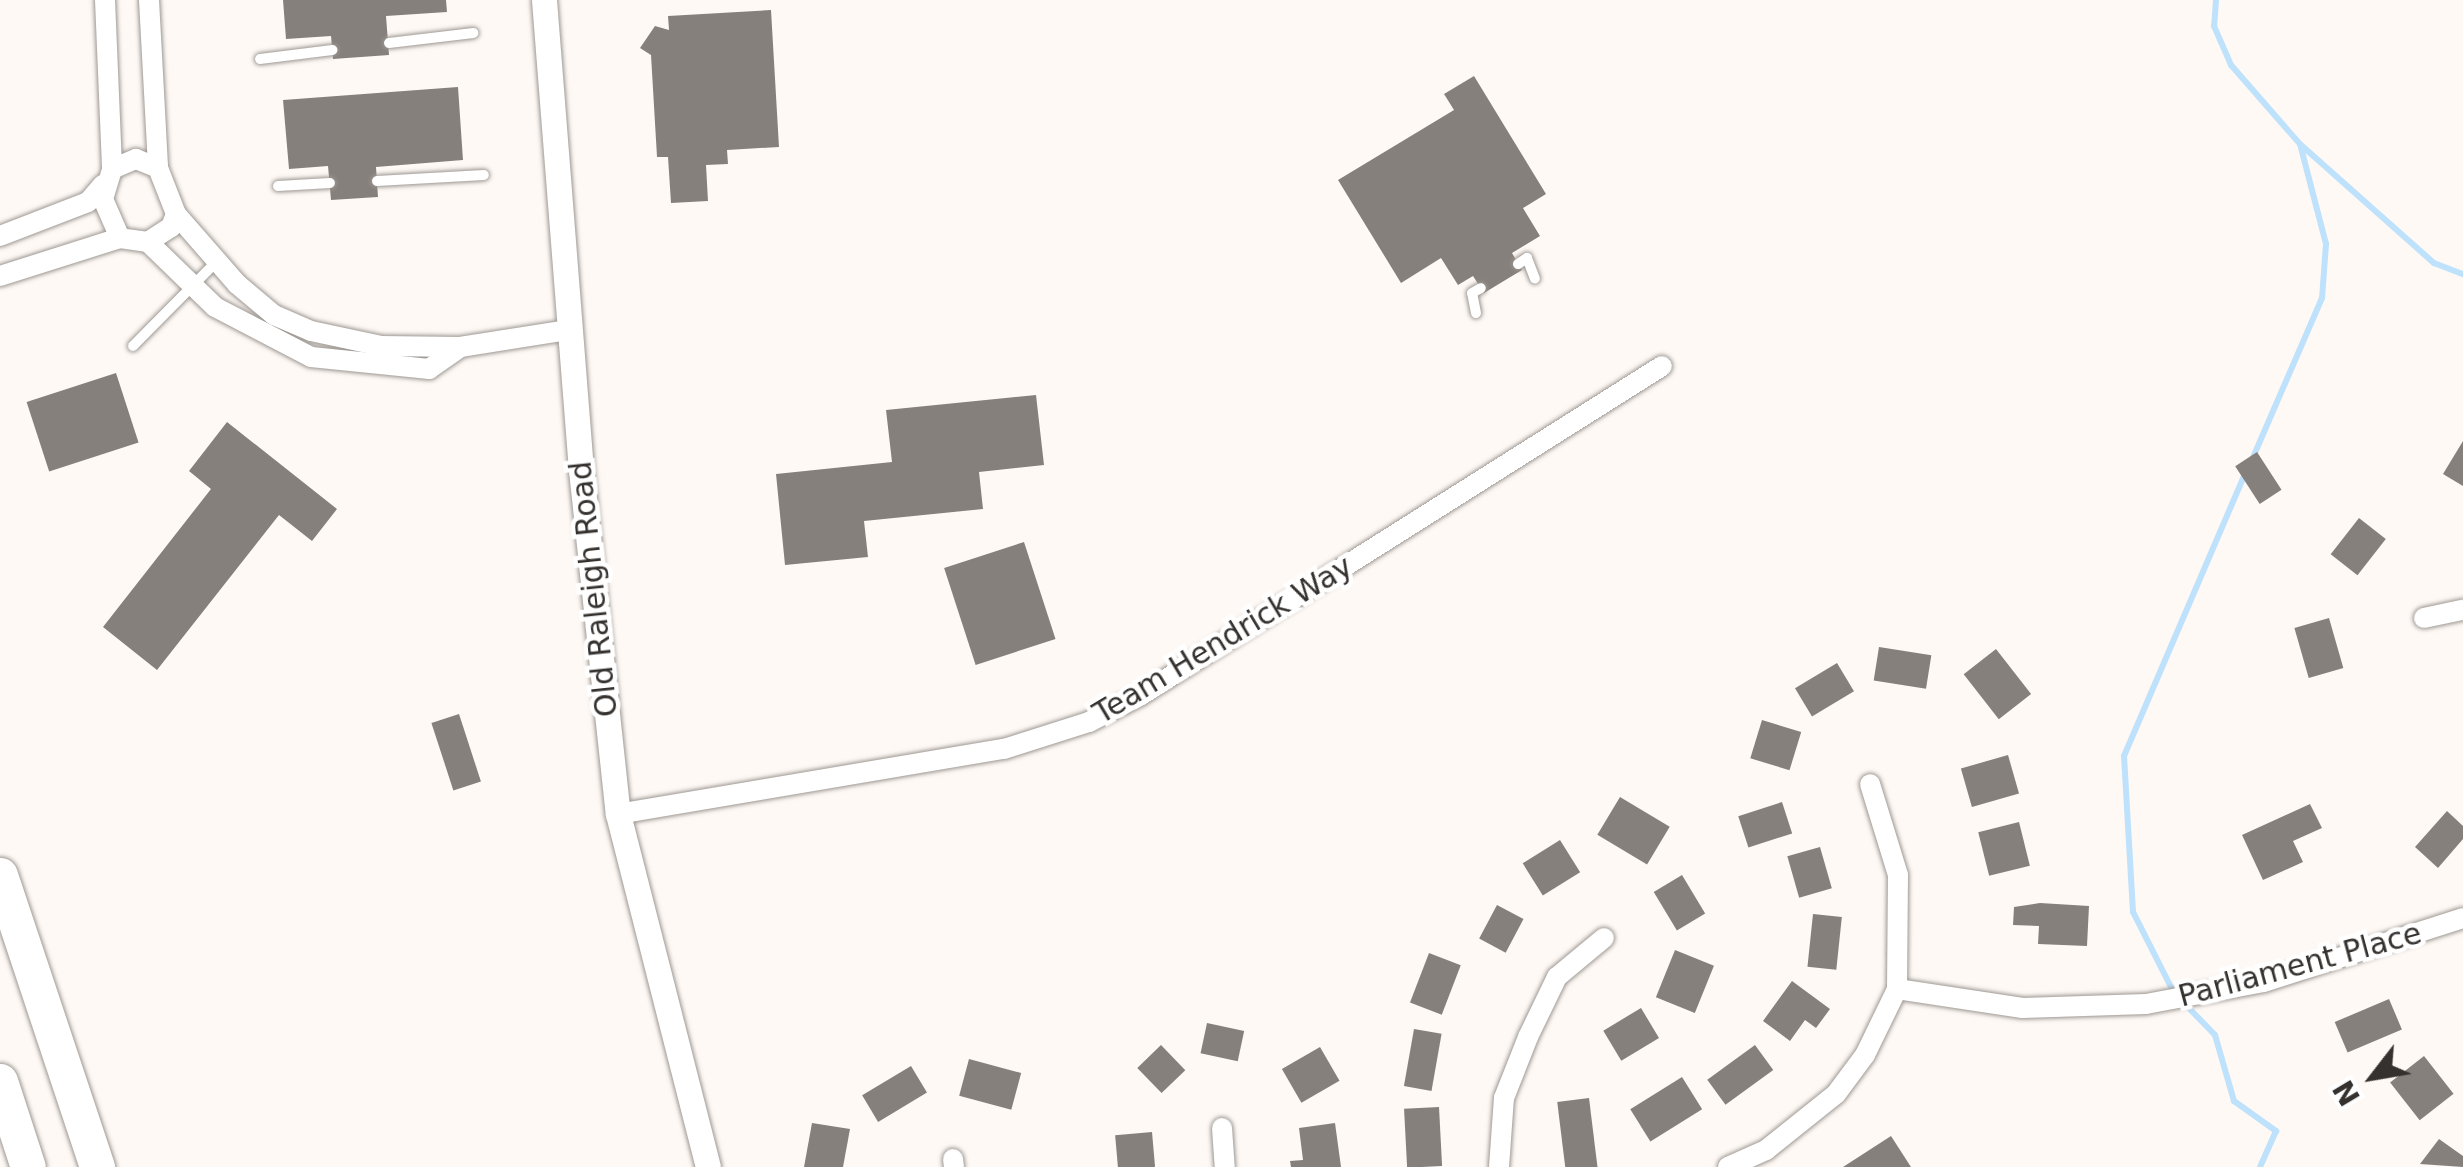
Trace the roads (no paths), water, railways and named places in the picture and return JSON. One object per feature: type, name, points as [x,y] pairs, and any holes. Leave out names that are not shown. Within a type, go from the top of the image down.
[{"type":"highway","points":[[0,875],[97,1167]]},
{"type":"highway","points":[[0,1081],[28,1167]]},
{"type":"street","points":[[106,0],[107,218],[120,238]]},
{"type":"street","points":[[149,0],[158,168],[176,214],[215,263],[274,315],[311,331],[381,346],[460,347],[569,330]]},
{"type":"street","name":"Old Raleigh Road","points":[[544,0],[569,330],[618,814],[708,1167]]},
{"type":"street","points":[[0,236],[88,202],[108,177],[136,160],[158,168]]},
{"type":"street","points":[[148,242],[171,227],[176,214]]},
{"type":"street","points":[[0,276],[120,238],[148,242],[195,287],[254,333],[336,363],[429,369],[460,347]]},
{"type":"street","name":"Team Hendrick Way","points":[[618,814],[1004,749],[1088,722],[1243,632],[1662,366]]},
{"type":"street","points":[[2424,618],[2463,610]]},
{"type":"street","points":[[1728,1167],[1771,1158],[1836,1094],[1865,1055],[1897,990],[1898,875],[1870,784]]},
{"type":"street","name":"Parliament Place","points":[[1897,990],[2023,1008],[2132,1005],[2264,982],[2462,922]]},
{"type":"street","points":[[1499,1167],[1504,1098],[1528,1037],[1556,977],[1604,938]]},
{"type":"street","points":[[1222,1128],[1225,1167]]},
{"type":"lane","points":[[389,44],[473,33]]},
{"type":"lane","points":[[260,59],[332,50]]},
{"type":"lane","points":[[377,181],[484,175]]},
{"type":"lane","points":[[278,186],[330,183]]},
{"type":"lane","points":[[1518,264],[1528,258],[1535,279]]},
{"type":"lane","points":[[133,346],[215,263]]},
{"type":"lane","points":[[1476,314],[1472,293],[1481,288]]},
{"type":"waterway","points":[[2216,0],[2214,26],[2231,65],[2300,144],[2326,244],[2322,298],[2252,460]]},
{"type":"waterway","points":[[2301,145],[2434,263],[2463,274]]},
{"type":"waterway","points":[[2174,993],[2133,912],[2124,756],[2246,472]]},
{"type":"waterway","points":[[2183,1002],[2215,1035],[2234,1101],[2276,1131],[2260,1167]]}]
